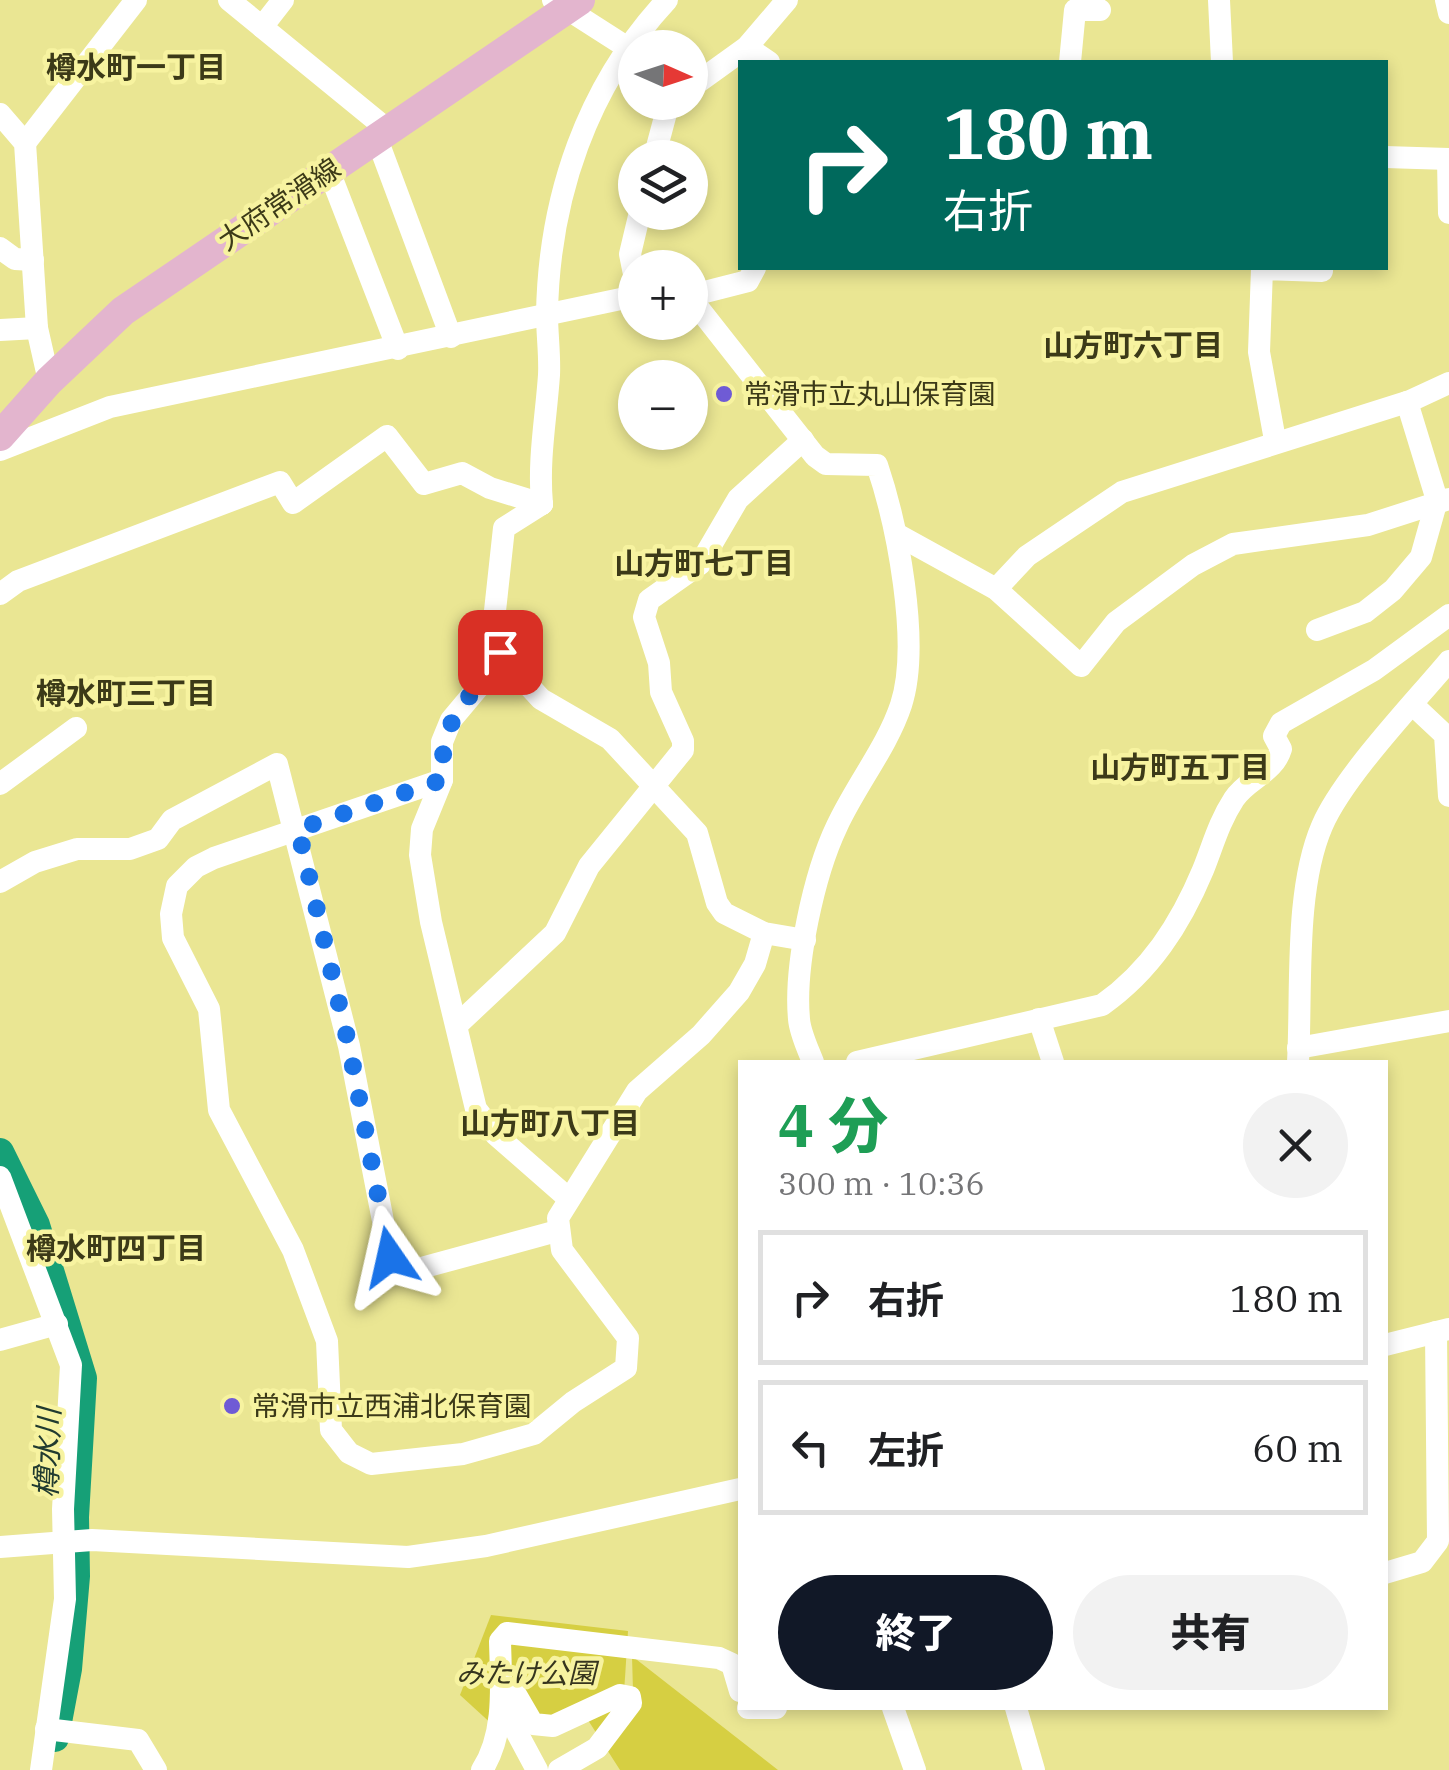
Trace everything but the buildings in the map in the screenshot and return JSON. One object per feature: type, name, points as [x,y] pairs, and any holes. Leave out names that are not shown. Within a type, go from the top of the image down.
[{"type":"main road","name":"大府常滑線","points":[[0,436],[49,381],[124,311],[382,135],[566,3]]},
{"type":"street","points":[[25,143],[136,0]]},
{"type":"street","points":[[228,0],[382,135],[451,337]]},
{"type":"street","points":[[262,27],[283,0]]},
{"type":"street","points":[[643,30],[667,0]]},
{"type":"street","points":[[708,75],[747,47],[787,0]]},
{"type":"street","points":[[1219,0],[1222,60]]},
{"type":"street","points":[[1446,0],[1449,13]]},
{"type":"street","points":[[566,3],[618,41]]},
{"type":"street","points":[[1070,60],[1075,10],[1100,10]]},
{"type":"street","points":[[747,47],[766,60]]},
{"type":"street","points":[[542,504],[539,453],[549,374],[547,312],[562,186],[589,114],[618,65]]},
{"type":"street","points":[[0,114],[25,143],[37,328],[49,381]]},
{"type":"street","points":[[1388,158],[1449,159],[1449,213]]},
{"type":"street","points":[[329,170],[398,349]]},
{"type":"street","points":[[0,248],[15,260],[32,260]]},
{"type":"street","points":[[708,278],[744,270]]},
{"type":"street","points":[[752,270],[748,281],[697,294],[694,301],[826,464],[877,465],[898,535],[907,661],[902,703],[836,827],[813,896],[799,1020],[811,1060]]},
{"type":"street","points":[[1274,440],[1259,352],[1262,270],[1322,270]]},
{"type":"street","points":[[0,450],[110,407],[398,349],[547,312],[618,299]]},
{"type":"street","points":[[0,330],[37,328]]},
{"type":"street","points":[[996,589],[1027,556],[1122,492],[1274,440],[1407,402],[1449,383]]},
{"type":"street","points":[[1317,630],[1365,612],[1393,590],[1421,558],[1443,500],[1407,402]]},
{"type":"street","points":[[0,594],[18,582],[280,482],[293,503],[387,436],[424,484],[462,473],[490,488],[542,504]]},
{"type":"street","points":[[457,1024],[555,932],[590,866],[682,750],[683,741],[661,692],[659,662],[644,617],[649,600],[700,564],[738,499],[803,440]]},
{"type":"street","points":[[898,535],[996,589],[1081,666],[1116,622],[1194,566],[1233,544],[1368,525],[1443,500]]},
{"type":"street","points":[[542,504],[504,528],[494,620],[503,658],[541,698],[610,739],[697,833],[717,903],[724,913],[764,933],[806,940]]},
{"type":"street","points":[[874,1060],[926,1054],[1040,1019],[1102,1005],[1133,983],[1178,922],[1206,862],[1210,840],[1237,794],[1278,761],[1281,749],[1274,736],[1281,723],[1374,670],[1449,615]]},
{"type":"street","points":[[503,658],[450,720],[442,742],[442,780],[422,829],[420,856],[431,922],[476,1109],[496,1135],[568,1198]]},
{"type":"street","points":[[1449,661],[1333,805],[1317,840],[1307,889],[1298,1055],[1449,1020]]},
{"type":"street","points":[[1412,705],[1445,735],[1449,796]]},
{"type":"street","points":[[0,784],[76,728]]},
{"type":"street","points":[[0,882],[35,862],[77,849],[130,849],[144,844],[158,838],[172,820],[278,764],[298,829],[349,1046],[390,1257],[399,1274],[557,1231]]},
{"type":"street","points":[[442,780],[196,867],[173,894],[171,923],[178,955],[209,1009],[222,1117],[293,1250],[327,1341],[330,1426],[341,1446],[372,1464],[492,1448],[534,1434],[573,1402],[626,1368],[630,1345],[623,1328],[572,1266],[557,1231],[568,1198],[636,1091],[700,1035],[739,992],[756,964],[764,933]]},
{"type":"street","points":[[1040,1019],[1051,1060]]},
{"type":"street","points":[[0,1176],[70,1365],[60,1656],[41,1770]]},
{"type":"street","points":[[0,1340],[57,1324]]},
{"type":"street","points":[[1388,1343],[1443,1330],[1438,1540],[1422,1562],[1388,1572]]},
{"type":"street","points":[[0,1547],[92,1540],[408,1556],[486,1546],[738,1489]]},
{"type":"street","points":[[537,1770],[515,1729],[503,1687],[500,1641],[507,1633],[719,1658],[732,1664],[738,1684]]},
{"type":"street","points":[[482,1770],[494,1745],[503,1687]]},
{"type":"street","points":[[503,1687],[515,1693],[533,1724],[553,1726],[620,1695],[630,1697],[631,1703],[596,1748],[559,1770]]},
{"type":"street","points":[[894,1710],[915,1770]]},
{"type":"street","points":[[1017,1710],[1034,1770]]},
{"type":"street","points":[[47,1730],[138,1740],[156,1770]]},
{"type":"green space","name":"みたけ公園","points":[[491,1615],[628,1631],[624,1693],[507,1738],[460,1695]]},
{"type":"green space","points":[[632,1656],[778,1770],[620,1770],[586,1717],[633,1691]]},
{"type":"waterway","name":"樽水川","points":[[0,1152],[36,1225],[83,1378],[75,1517],[76,1576],[68,1669],[55,1738]]},
{"type":"place","name":"常滑市立丸山保育園","points":[[724,394]]},
{"type":"place","name":"常滑市立西浦北保育園","points":[[232,1406]]},
{"type":"district","name":"樽水町一丁目","points":[[136,68]]},
{"type":"district","name":"山方町六丁目","points":[[1133,346]]},
{"type":"district","name":"山方町七丁目","points":[[704,564]]},
{"type":"district","name":"樽水町三丁目","points":[[126,694]]},
{"type":"district","name":"山方町五丁目","points":[[1180,768]]},
{"type":"district","name":"山方町八丁目","points":[[550,1124]]},
{"type":"district","name":"樽水町四丁目","points":[[116,1249]]},
{"type":"route","points":[[390,1257],[349,1046],[298,829],[442,780],[442,742],[450,720],[503,658],[500,652]]}]
